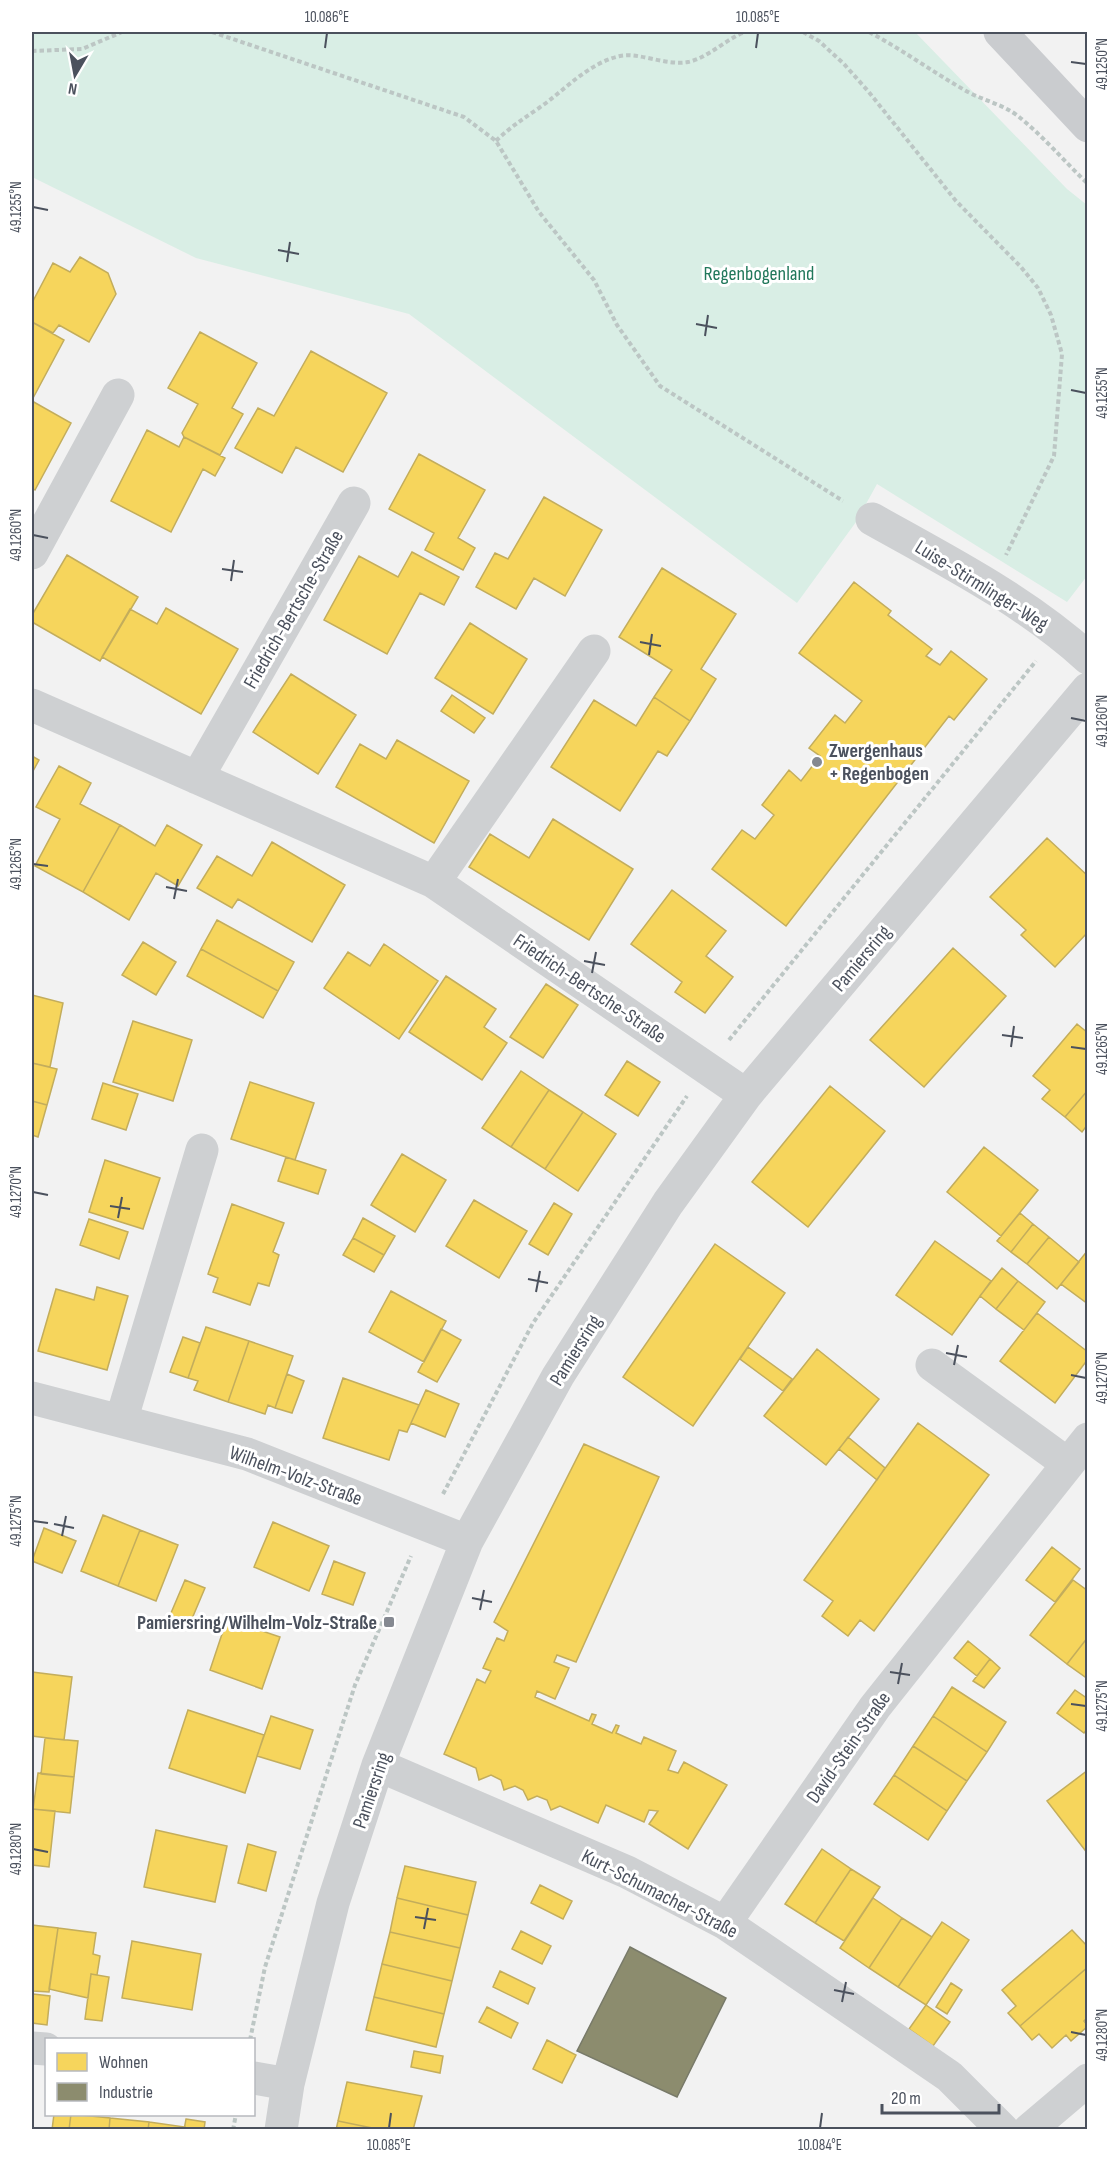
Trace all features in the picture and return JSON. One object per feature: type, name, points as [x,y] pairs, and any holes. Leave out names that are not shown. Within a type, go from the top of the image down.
[{"type":"main road","points":[[1000,32],[1088,126]]},
{"type":"street","points":[[32,553],[118,395]]},
{"type":"street","name":"Friedrich-Bertsche-Straße","points":[[197,778],[354,503]]},
{"type":"street","name":"Luise-Stirmlinger-Weg","points":[[872,519],[989,584],[1059,632],[1088,658]]},
{"type":"street","points":[[434,882],[594,651]]},
{"type":"street","name":"Pamiersring","points":[[280,2130],[288,2084],[333,1903],[378,1765],[466,1541],[564,1367],[668,1203],[746,1095],[1088,689]]},
{"type":"street","name":"Friedrich-Bertsche-Straße","points":[[32,705],[434,882],[746,1095]]},
{"type":"street","points":[[121,1421],[202,1150]]},
{"type":"street","points":[[932,1365],[1068,1464]]},
{"type":"street","name":"Wilhelm-Volz-Straße","points":[[32,1398],[247,1454],[466,1541]]},
{"type":"street","name":"David-Stein-Straße","points":[[725,1923],[875,1707],[1088,1439]]},
{"type":"street","name":"Kurt-Schumacher-Straße","points":[[378,1765],[627,1872],[725,1923],[949,2076],[1003,2130]]},
{"type":"street","points":[[255,2078],[288,2084]]},
{"type":"street","points":[[1029,2130],[1088,2080]]},
{"type":"path","points":[[32,51],[82,49],[122,32]]},
{"type":"path","points":[[212,32],[464,117],[496,141],[539,212],[594,280],[617,325],[660,386],[872,519]]},
{"type":"path","points":[[496,141],[515,122],[539,108],[573,80],[601,64],[621,56],[663,62],[689,62],[744,32]]},
{"type":"path","points":[[803,32],[819,41],[868,91],[956,201],[1021,267],[1038,288],[1051,315],[1062,354],[1054,456],[989,584]]},
{"type":"path","points":[[869,32],[963,89],[994,101],[1018,117],[1088,184]]},
{"type":"path","points":[[706,1068],[1059,632]]},
{"type":"green space","name":"Regenbogenland","points":[[32,32],[915,32],[1067,189],[1087,205],[1087,576],[1067,602],[877,484],[856,522],[797,603],[409,314],[196,258],[32,177]]},
{"type":"building: Wohnen","points":[[80,257],[108,273],[116,294],[89,342],[59,325],[53,333],[32,322],[32,303],[53,263],[70,272]]},
{"type":"building: Wohnen","points":[[32,322],[64,340],[32,400]]},
{"type":"building: Wohnen","points":[[200,332],[257,363],[232,408],[243,414],[220,455],[184,437],[182,433],[198,404],[168,388]]},
{"type":"building: Wohnen","points":[[311,351],[387,393],[343,472],[296,447],[282,473],[235,448],[258,408],[274,416]]},
{"type":"building: Wohnen","points":[[32,401],[71,423],[35,490],[32,488]]},
{"type":"building: Wohnen","points":[[147,430],[179,447],[184,437],[225,458],[215,476],[203,469],[171,532],[111,501]]},
{"type":"building: Wohnen","points":[[419,454],[485,490],[458,538],[475,548],[463,570],[425,550],[434,533],[389,509]]},
{"type":"building: Wohnen","points":[[544,497],[602,530],[565,596],[534,578],[516,609],[476,587],[495,553],[508,559]]},
{"type":"building: Wohnen","points":[[412,552],[459,577],[444,605],[420,593],[387,654],[324,620],[359,556],[398,577]]},
{"type":"building: Wohnen","points":[[67,555],[138,597],[100,661],[32,622],[32,615]]},
{"type":"building: Wohnen","points":[[662,568],[736,614],[701,669],[716,679],[690,721],[654,697],[672,670],[619,637]]},
{"type":"building: Wohnen","points":[[854,582],[891,611],[888,615],[932,649],[926,656],[940,665],[951,651],[987,679],[954,720],[949,716],[786,926],[712,869],[742,830],[755,839],[774,815],[762,805],[789,770],[801,781],[820,756],[809,748],[835,715],[845,723],[862,701],[799,653]]},
{"type":"building: Wohnen","points":[[166,608],[238,649],[201,714],[102,657],[130,609],[157,624]]},
{"type":"building: Wohnen","points":[[470,623],[527,659],[493,714],[435,678]]},
{"type":"building: Wohnen","points":[[291,674],[356,715],[318,774],[253,732]]},
{"type":"building: Wohnen","points":[[452,695],[485,718],[474,733],[441,711]]},
{"type":"building: Wohnen","points":[[654,697],[690,721],[667,756],[658,751],[620,811],[551,767],[594,700],[636,726]]},
{"type":"building: Wohnen","points":[[397,740],[469,781],[434,843],[336,787],[360,744],[386,759]]},
{"type":"building: Wohnen","points":[[32,756],[39,760],[32,773]]},
{"type":"building: Wohnen","points":[[59,766],[91,783],[80,804],[120,825],[83,892],[35,866],[60,819],[36,807]]},
{"type":"building: Wohnen","points":[[553,819],[633,869],[589,940],[469,867],[490,834],[529,858]]},
{"type":"building: Wohnen","points":[[120,825],[155,846],[167,825],[202,845],[178,886],[156,873],[129,920],[83,892]]},
{"type":"building: Wohnen","points":[[1047,838],[1088,876],[1088,932],[1055,967],[1021,935],[1026,930],[990,897]]},
{"type":"building: Wohnen","points":[[272,842],[345,885],[312,942],[238,899],[232,908],[197,888],[217,856],[252,876]]},
{"type":"building: Wohnen","points":[[672,890],[726,931],[706,956],[733,977],[705,1013],[675,992],[682,982],[631,944]]},
{"type":"building: Wohnen","points":[[217,920],[294,962],[278,991],[201,949]]},
{"type":"building: Wohnen","points":[[143,942],[176,962],[156,995],[122,975]]},
{"type":"building: Wohnen","points":[[384,944],[438,981],[399,1039],[324,988],[348,952],[370,966]]},
{"type":"building: Wohnen","points":[[953,948],[1006,996],[924,1087],[870,1040]]},
{"type":"building: Wohnen","points":[[201,949],[278,991],[263,1018],[187,976]]},
{"type":"building: Wohnen","points":[[446,976],[496,1009],[484,1027],[507,1043],[482,1080],[409,1032]]},
{"type":"building: Wohnen","points":[[546,984],[578,1005],[543,1058],[510,1037]]},
{"type":"building: Wohnen","points":[[32,995],[63,1003],[50,1067],[32,1063]]},
{"type":"building: Wohnen","points":[[133,1021],[192,1040],[173,1101],[113,1082]]},
{"type":"building: Wohnen","points":[[1077,1024],[1088,1033],[1088,1090],[1065,1117],[1042,1099],[1050,1090],[1033,1076]]},
{"type":"building: Wohnen","points":[[627,1061],[660,1082],[638,1116],[605,1095]]},
{"type":"building: Wohnen","points":[[32,1063],[57,1069],[47,1105],[32,1101]]},
{"type":"building: Wohnen","points":[[521,1071],[549,1090],[511,1147],[482,1128]]},
{"type":"building: Wohnen","points":[[250,1082],[314,1103],[295,1160],[231,1139]]},
{"type":"building: Wohnen","points":[[103,1083],[138,1094],[126,1130],[92,1119]]},
{"type":"building: Wohnen","points":[[830,1086],[885,1131],[808,1227],[752,1182]]},
{"type":"building: Wohnen","points":[[549,1090],[583,1112],[545,1169],[511,1147]]},
{"type":"building: Wohnen","points":[[1088,1090],[1088,1124],[1082,1132],[1065,1117]]},
{"type":"building: Wohnen","points":[[32,1101],[47,1105],[38,1137],[32,1135]]},
{"type":"building: Wohnen","points":[[583,1112],[616,1134],[578,1191],[545,1169]]},
{"type":"building: Wohnen","points":[[984,1147],[1038,1190],[1001,1236],[947,1192]]},
{"type":"building: Wohnen","points":[[402,1154],[446,1180],[415,1232],[371,1205]]},
{"type":"building: Wohnen","points":[[286,1157],[326,1170],[318,1194],[278,1181]]},
{"type":"building: Wohnen","points":[[105,1160],[160,1178],[143,1229],[89,1212]]},
{"type":"building: Wohnen","points":[[474,1200],[527,1231],[499,1278],[446,1246]]},
{"type":"building: Wohnen","points":[[554,1203],[572,1214],[548,1255],[529,1244]]},
{"type":"building: Wohnen","points":[[232,1204],[284,1223],[273,1252],[279,1255],[269,1286],[258,1283],[250,1305],[213,1292],[218,1278],[208,1274]]},
{"type":"building: Wohnen","points":[[1020,1213],[1033,1224],[1011,1252],[997,1241]]},
{"type":"building: Wohnen","points":[[363,1218],[395,1236],[384,1255],[353,1238]]},
{"type":"building: Wohnen","points":[[89,1219],[128,1232],[119,1259],[80,1245]]},
{"type":"building: Wohnen","points":[[1033,1224],[1049,1237],[1027,1264],[1011,1252]]},
{"type":"building: Wohnen","points":[[1049,1237],[1079,1262],[1057,1289],[1027,1264]]},
{"type":"building: Wohnen","points":[[353,1238],[384,1255],[374,1272],[343,1255]]},
{"type":"building: Wohnen","points":[[935,1241],[991,1281],[952,1335],[896,1295]]},
{"type":"building: Wohnen","points":[[715,1244],[785,1293],[693,1426],[623,1377]]},
{"type":"building: Wohnen","points":[[1088,1250],[1088,1304],[1061,1284]]},
{"type":"building: Wohnen","points":[[1002,1268],[1018,1281],[996,1309],[980,1296]]},
{"type":"building: Wohnen","points":[[1018,1281],[1045,1302],[1024,1330],[996,1309]]},
{"type":"building: Wohnen","points":[[97,1287],[128,1296],[107,1370],[38,1351],[56,1289],[94,1300]]},
{"type":"building: Wohnen","points":[[391,1291],[446,1321],[424,1362],[369,1332]]},
{"type":"building: Wohnen","points":[[1037,1313],[1088,1352],[1088,1359],[1055,1403],[1000,1361]]},
{"type":"building: Wohnen","points":[[206,1327],[249,1341],[228,1402],[194,1390],[198,1381],[188,1378]]},
{"type":"building: Wohnen","points":[[441,1329],[461,1340],[437,1382],[418,1372]]},
{"type":"building: Wohnen","points":[[183,1337],[200,1343],[188,1378],[170,1372]]},
{"type":"building: Wohnen","points":[[249,1341],[293,1356],[275,1408],[268,1405],[265,1414],[228,1402]]},
{"type":"building: Wohnen","points":[[748,1347],[792,1379],[783,1391],[740,1359]]},
{"type":"building: Wohnen","points":[[817,1349],[879,1399],[826,1465],[764,1416]]},
{"type":"building: Wohnen","points":[[287,1374],[304,1381],[292,1413],[275,1408]]},
{"type":"building: Wohnen","points":[[343,1378],[419,1405],[407,1432],[399,1430],[389,1460],[323,1438]]},
{"type":"building: Wohnen","points":[[426,1390],[459,1404],[445,1437],[411,1423]]},
{"type":"building: Wohnen","points":[[918,1423],[989,1475],[874,1631],[860,1620],[848,1636],[822,1616],[833,1601],[804,1580]]},
{"type":"building: Wohnen","points":[[848,1437],[885,1468],[877,1480],[839,1449]]},
{"type":"building: Wohnen","points":[[584,1444],[659,1477],[576,1662],[557,1655],[554,1662],[569,1668],[555,1699],[537,1691],[535,1697],[589,1721],[592,1714],[596,1715],[592,1724],[612,1733],[616,1725],[619,1726],[616,1733],[641,1744],[644,1737],[676,1751],[668,1770],[678,1773],[684,1762],[727,1785],[688,1849],[649,1824],[658,1811],[649,1810],[644,1822],[606,1805],[598,1823],[560,1806],[551,1810],[547,1800],[537,1796],[528,1800],[523,1790],[515,1786],[504,1790],[501,1780],[491,1775],[479,1780],[476,1768],[444,1754],[477,1679],[485,1683],[491,1671],[483,1668],[497,1638],[504,1641],[508,1631],[494,1622]]},
{"type":"building: Wohnen","points":[[103,1515],[140,1530],[118,1586],[81,1571]]},
{"type":"building: Wohnen","points":[[273,1522],[329,1546],[309,1591],[254,1567]]},
{"type":"building: Wohnen","points":[[44,1528],[76,1541],[62,1573],[32,1561]]},
{"type":"building: Wohnen","points":[[140,1530],[178,1545],[156,1601],[118,1586]]},
{"type":"building: Wohnen","points":[[1052,1547],[1080,1569],[1055,1602],[1026,1580]]},
{"type":"building: Wohnen","points":[[334,1561],[365,1573],[353,1605],[322,1594]]},
{"type":"building: Wohnen","points":[[185,1580],[205,1588],[188,1628],[168,1620]]},
{"type":"building: Wohnen","points":[[1073,1580],[1088,1591],[1088,1637],[1067,1664],[1030,1635]]},
{"type":"building: Wohnen","points":[[227,1619],[280,1637],[262,1689],[210,1670]]},
{"type":"building: Wohnen","points":[[1088,1637],[1088,1679],[1067,1664]]},
{"type":"building: Wohnen","points":[[968,1641],[990,1659],[977,1676],[954,1658]]},
{"type":"building: Wohnen","points":[[990,1659],[1000,1668],[984,1688],[973,1681]]},
{"type":"building: Wohnen","points":[[32,1672],[72,1677],[64,1740],[32,1736]]},
{"type":"building: Wohnen","points":[[952,1687],[1006,1722],[987,1752],[933,1716]]},
{"type":"building: Wohnen","points":[[1075,1690],[1088,1699],[1088,1728],[1084,1733],[1057,1713]]},
{"type":"building: Wohnen","points":[[188,1710],[264,1735],[245,1793],[169,1768]]},
{"type":"building: Wohnen","points":[[271,1716],[313,1730],[300,1769],[257,1756]]},
{"type":"building: Wohnen","points":[[933,1716],[987,1752],[967,1781],[913,1746]]},
{"type":"building: Wohnen","points":[[45,1738],[78,1741],[74,1777],[41,1774]]},
{"type":"building: Wohnen","points":[[913,1746],[967,1781],[947,1811],[894,1775]]},
{"type":"building: Wohnen","points":[[1088,1770],[1088,1854],[1047,1801]]},
{"type":"building: Wohnen","points":[[38,1773],[74,1777],[70,1813],[33,1809]]},
{"type":"building: Wohnen","points":[[894,1775],[947,1811],[928,1840],[874,1804]]},
{"type":"building: Wohnen","points":[[32,1809],[55,1811],[49,1867],[32,1865]]},
{"type":"building: Wohnen","points":[[156,1830],[227,1846],[215,1902],[144,1887]]},
{"type":"building: Wohnen","points":[[248,1844],[276,1852],[266,1891],[238,1883]]},
{"type":"building: Wohnen","points":[[822,1849],[851,1869],[815,1923],[785,1904]]},
{"type":"building: Wohnen","points":[[405,1866],[476,1882],[468,1915],[397,1898]]},
{"type":"building: Wohnen","points":[[851,1869],[880,1887],[844,1941],[815,1923]]},
{"type":"building: Wohnen","points":[[540,1885],[572,1901],[563,1919],[531,1903]]},
{"type":"building: Wohnen","points":[[397,1898],[468,1915],[460,1948],[390,1932]]},
{"type":"building: Wohnen","points":[[873,1898],[902,1918],[869,1968],[840,1948]]},
{"type":"building: Wohnen","points":[[902,1918],[932,1937],[898,1987],[869,1968]]},
{"type":"building: Wohnen","points":[[942,1922],[969,1940],[926,2005],[898,1987]]},
{"type":"building: Wohnen","points":[[32,1925],[58,1928],[49,1992],[33,1991]]},
{"type":"building: Wohnen","points":[[58,1928],[96,1933],[93,1954],[100,1956],[97,1975],[91,1974],[88,1998],[49,1989]]},
{"type":"building: Wohnen","points":[[1072,1930],[1088,1947],[1088,1967],[1020,2026],[1008,2013],[1016,2006],[1002,1990]]},
{"type":"building: Wohnen","points":[[521,1931],[551,1946],[542,1964],[512,1949]]},
{"type":"building: Wohnen","points":[[390,1932],[460,1948],[452,1981],[382,1964]]},
{"type":"building: Wohnen","points":[[132,1941],[201,1954],[192,2010],[122,1998]]},
{"type":"building: Wohnen","points":[[382,1964],[452,1981],[444,2014],[374,1997]]},
{"type":"building: Wohnen","points":[[1088,1967],[1088,2017],[1084,2021],[1088,2026],[1071,2041],[1066,2035],[1052,2048],[1039,2034],[1032,2040],[1020,2026]]},
{"type":"building: Wohnen","points":[[500,1971],[535,1988],[528,2004],[493,1987]]},
{"type":"building: Wohnen","points":[[91,1974],[109,1977],[102,2021],[85,2019]]},
{"type":"building: Wohnen","points":[[951,1983],[962,1990],[947,2014],[936,2007]]},
{"type":"building: Wohnen","points":[[33,1994],[50,1996],[47,2025],[32,2023]]},
{"type":"building: Wohnen","points":[[374,1997],[444,2014],[436,2047],[366,2030]]},
{"type":"building: Wohnen","points":[[926,2005],[950,2022],[933,2046],[909,2029]]},
{"type":"building: Wohnen","points":[[487,2007],[518,2023],[511,2038],[479,2022]]},
{"type":"building: Wohnen","points":[[547,2040],[576,2055],[562,2083],[533,2069]]},
{"type":"building: Wohnen","points":[[414,2051],[443,2056],[440,2073],[411,2067]]},
{"type":"building: Wohnen","points":[[347,2082],[422,2096],[413,2130],[382,2130],[338,2121]]},
{"type":"building: Wohnen","points":[[54,2116],[71,2116],[69,2130],[52,2130]]},
{"type":"building: Wohnen","points":[[71,2116],[110,2118],[109,2130],[69,2130]]},
{"type":"building: Wohnen","points":[[110,2118],[149,2122],[148,2130],[109,2130]]},
{"type":"building: Wohnen","points":[[186,2119],[205,2122],[204,2130],[184,2130]]},
{"type":"building: Wohnen","points":[[338,2121],[382,2130],[336,2130]]},
{"type":"building: Wohnen","points":[[149,2122],[185,2127],[184,2130],[148,2130]]},
{"type":"building: Industrie","points":[[630,1947],[726,1998],[677,2097],[577,2051]]},
{"type":"place","name":"Zwergenhaus + Regenbogen","points":[[817,762]]},
{"type":"place","name":"Pamiersring/Wilhelm-Volz-Straße","points":[[389,1622]]}]
